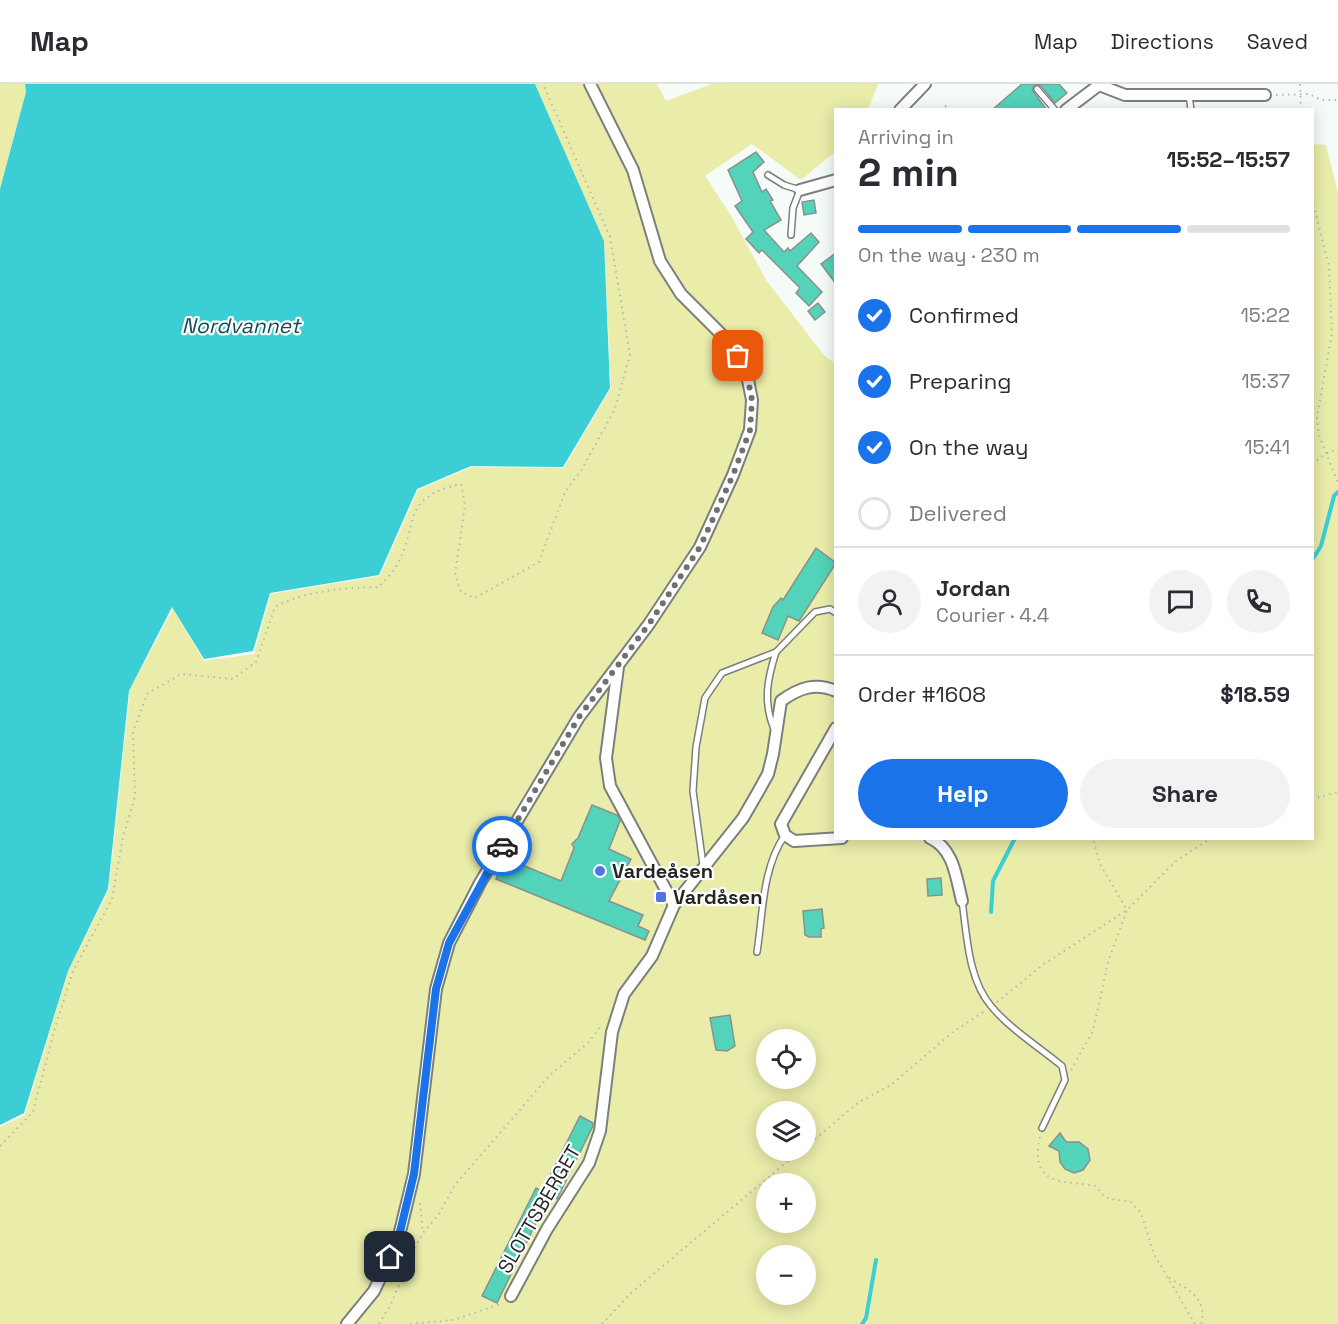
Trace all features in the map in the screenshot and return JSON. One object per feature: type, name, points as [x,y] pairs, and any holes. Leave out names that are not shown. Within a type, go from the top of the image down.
[{"type":"street","points":[[346,1324],[374,1291],[398,1240],[414,1174],[436,989],[449,943],[480,883],[579,717],[618,667],[700,547],[733,475],[750,430],[752,400],[746,370],[730,343],[681,294],[660,261],[633,170],[590,84]]},
{"type":"street","points":[[902,108],[925,84]]},
{"type":"street","points":[[1069,108],[1099,84],[1125,95],[1265,89]]},
{"type":"street","points":[[800,190],[834,181]]},
{"type":"street","points":[[618,667],[606,758],[610,786],[674,905]]},
{"type":"street","name":"SLOTTSBERGET","points":[[510,1296],[548,1229],[590,1163],[600,1131],[615,1023],[624,994],[652,956],[674,905],[743,818],[768,774],[781,701],[794,691],[806,687],[825,687],[834,690]]},
{"type":"street","points":[[834,731],[781,824],[785,835],[794,841],[834,838]]},
{"type":"street","points":[[934,840],[942,844],[954,866],[962,900]]},
{"type":"lane","points":[[1037,89],[1053,108]]},
{"type":"lane","points":[[1186,91],[1190,108]]},
{"type":"lane","points":[[768,175],[784,185],[800,190],[793,208],[791,235]]},
{"type":"lane","points":[[704,866],[693,791],[696,747],[705,698],[722,673],[776,652],[815,612],[830,609],[834,611]]},
{"type":"lane","name":"SLOTTSBERGET","points":[[775,733],[767,712],[766,694],[776,652]]},
{"type":"lane","points":[[758,952],[770,866],[776,848],[785,835]]},
{"type":"lane","points":[[962,900],[969,954],[979,987],[991,1006],[1062,1066],[1065,1080],[1042,1128]]},
{"type":"path","points":[[0,1146],[33,1112],[54,1030],[73,971],[112,899],[123,837],[135,796],[133,732],[147,694],[181,674],[233,679],[256,662],[276,607],[296,596],[379,586],[397,565],[416,507],[441,488],[461,484],[465,505],[454,575],[461,591],[475,598],[539,562],[565,492],[582,469],[615,409],[630,355],[610,237],[543,84]]},
{"type":"path","points":[[1300,84],[1301,108]]},
{"type":"path","points":[[1265,89],[1310,94],[1321,100],[1338,100]]},
{"type":"path","points":[[945,106],[949,108]]},
{"type":"path","points":[[1314,208],[1329,266],[1332,333],[1317,417],[1319,435],[1338,483]]},
{"type":"path","points":[[1314,463],[1327,453],[1338,449]]},
{"type":"path","points":[[1314,799],[1338,792]]},
{"type":"path","points":[[1094,840],[1100,864],[1127,910]]},
{"type":"path","points":[[816,1139],[859,1102],[891,1085],[953,1032],[991,1006],[1044,964],[1127,910],[1176,861],[1207,840]]},
{"type":"path","points":[[1065,1080],[1093,1031],[1108,962],[1127,910]]},
{"type":"path","points":[[379,1324],[392,1302],[413,1251],[423,1233],[439,1214],[455,1185],[550,1075],[589,1042],[603,1023]]},
{"type":"path","points":[[1042,1128],[1038,1145],[1039,1161],[1046,1176],[1059,1183],[1095,1186],[1106,1198],[1131,1202],[1141,1214],[1154,1254],[1194,1324]]},
{"type":"path","points":[[602,1324],[632,1292],[788,1161]]},
{"type":"path","points":[[1168,1278],[1193,1292],[1200,1301],[1203,1315],[1201,1324]]},
{"type":"path","points":[[410,1324],[454,1320],[502,1304],[510,1296]]},
{"type":"green space","points":[[0,84],[25,84],[26,92],[0,189]]},
{"type":"green space","points":[[535,84],[657,84],[666,101],[712,84],[878,84],[868,108],[834,108],[834,153],[801,180],[752,144],[705,176],[732,217],[766,280],[823,354],[834,363],[834,840],[1314,840],[1314,144],[1326,145],[1338,193],[1338,1324],[0,1324],[0,1127],[25,1115],[68,971],[109,890],[130,690],[173,609],[204,661],[254,654],[271,594],[380,576],[418,490],[472,467],[564,468],[611,388],[604,241]]},
{"type":"water","name":"Nordvannet","points":[[25,84],[535,84],[604,241],[610,388],[563,467],[471,466],[417,489],[379,575],[270,593],[253,651],[204,659],[172,607],[129,691],[108,889],[68,971],[24,1113],[0,1125],[0,189],[26,92]]},
{"type":"building","points":[[1022,84],[1036,84],[1032,90],[1046,108],[994,108]]},
{"type":"building","points":[[1036,84],[1059,84],[1067,93],[1055,103],[1041,86]]},
{"type":"building","points":[[756,152],[764,162],[753,172],[762,192],[766,189],[773,200],[770,201],[781,220],[764,230],[784,252],[788,248],[790,251],[811,233],[819,242],[797,266],[822,292],[809,306],[796,293],[800,288],[762,250],[759,253],[746,239],[753,232],[735,206],[742,201],[728,170]]},
{"type":"building","points":[[814,200],[816,213],[804,215],[802,202]]},
{"type":"building","points":[[834,254],[834,281],[821,264]]},
{"type":"building","points":[[818,303],[825,312],[815,320],[808,311]]},
{"type":"building","points":[[816,548],[834,562],[834,566],[799,621],[788,616],[778,640],[762,633],[773,607],[781,598],[783,600]]},
{"type":"building","name":"Vardeåsen","points":[[592,805],[617,815],[620,821],[609,849],[631,859],[609,901],[643,915],[638,926],[649,931],[645,940],[496,879],[500,869],[511,873],[515,862],[561,881],[574,848],[572,844],[578,838]]},
{"type":"building","points":[[941,878],[942,895],[928,896],[927,879]]},
{"type":"building","points":[[822,909],[824,928],[821,929],[821,937],[805,935],[803,911]]},
{"type":"building","points":[[730,1015],[735,1046],[727,1051],[716,1050],[710,1018]]},
{"type":"building","points":[[580,1116],[593,1123],[593,1126],[557,1199],[554,1197],[542,1219],[539,1217],[497,1303],[482,1296],[536,1188],[542,1191]]},
{"type":"building","points":[[1060,1133],[1066,1142],[1079,1142],[1088,1149],[1090,1160],[1083,1170],[1074,1173],[1065,1169],[1060,1162],[1059,1151],[1049,1146]]},
{"type":"waterway","points":[[1314,557],[1321,546],[1334,496],[1338,492]]},
{"type":"waterway","points":[[991,912],[993,881],[1014,840]]},
{"type":"waterway","points":[[862,1324],[866,1318],[876,1260]]},
{"type":"way so far","points":[[502,846],[579,717],[649,624],[700,547],[733,475],[750,430],[752,400],[746,370],[738,356]]},
{"type":"place","name":"Vardeåsen","points":[[600,871]]},
{"type":"place","name":"Vardåsen","points":[[661,897]]},
{"type":"route","points":[[390,1257],[398,1240],[414,1174],[436,989],[449,943],[502,846]]}]
